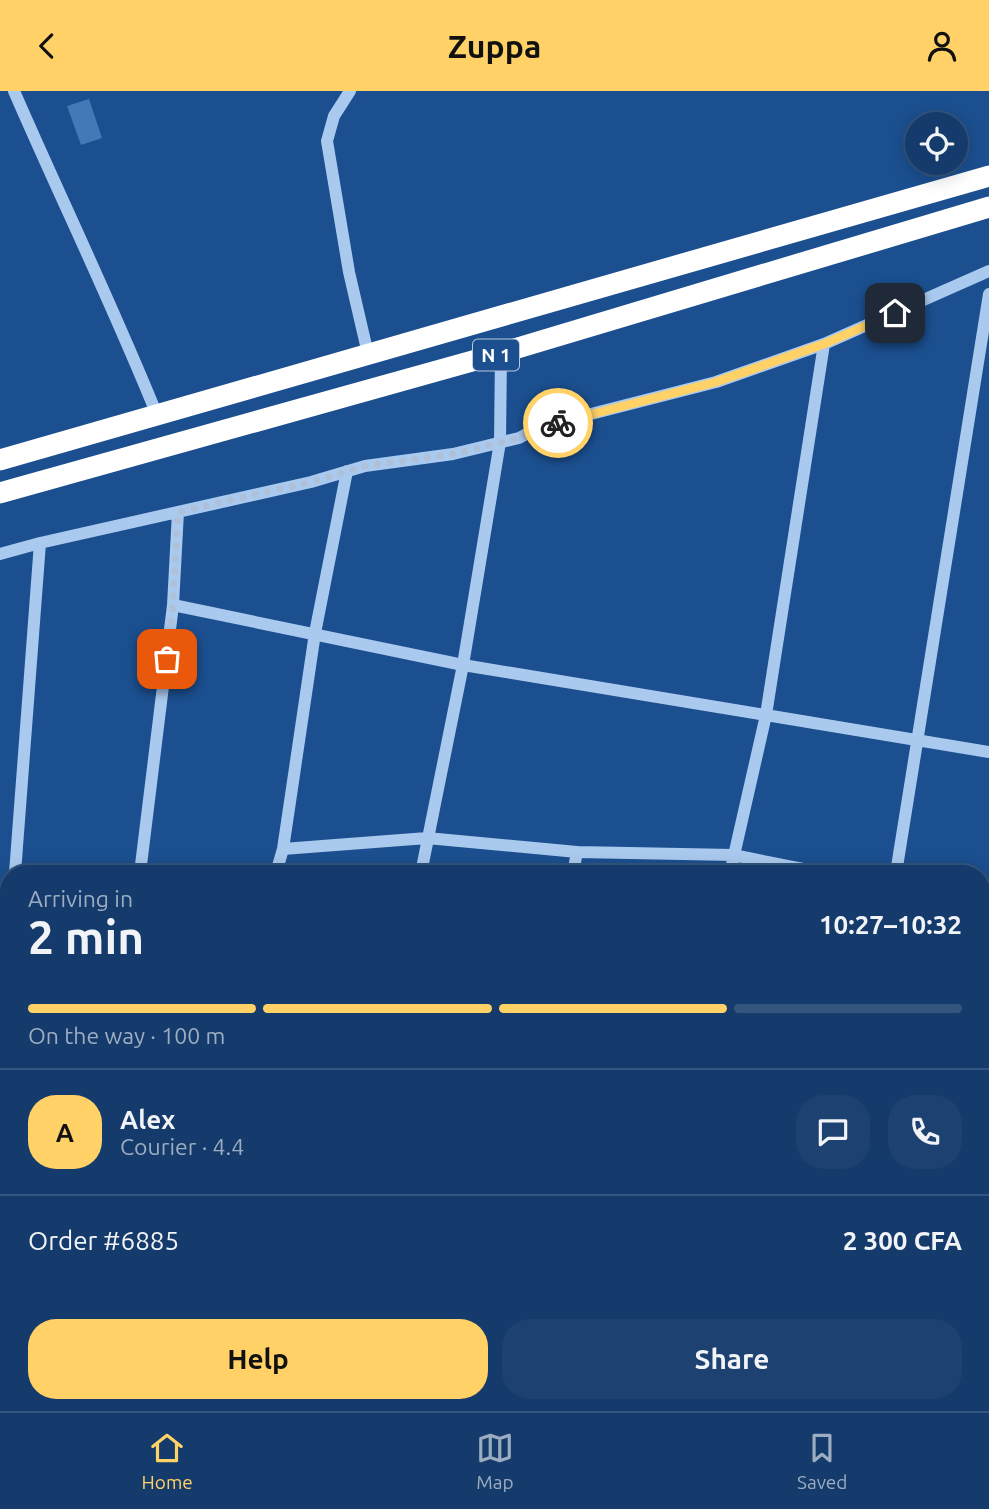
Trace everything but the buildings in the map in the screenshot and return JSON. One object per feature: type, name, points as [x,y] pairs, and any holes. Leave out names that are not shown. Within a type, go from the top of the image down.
[{"type":"highway","name":"N 1","points":[[0,460],[989,176]]},
{"type":"highway","name":"N 1","points":[[0,493],[501,353],[989,207]]},
{"type":"street","points":[[14,91],[77,236],[125,336],[157,415]]},
{"type":"street","points":[[350,91],[334,116],[327,141],[349,272],[368,354]]},
{"type":"street","points":[[0,554],[311,482],[385,462],[453,454],[519,438],[540,427],[716,382],[824,344],[989,271]]},
{"type":"street","points":[[897,865],[989,294]]},
{"type":"street","points":[[731,865],[766,715],[824,344]]},
{"type":"street","points":[[422,865],[463,665],[500,442],[501,353]]},
{"type":"street","points":[[278,865],[283,849],[315,633],[347,471]]},
{"type":"street","points":[[141,865],[173,605],[178,512]]},
{"type":"street","points":[[16,865],[40,543]]},
{"type":"street","points":[[173,605],[463,665],[919,739],[989,753]]},
{"type":"street","points":[[283,849],[427,838],[576,852],[733,855],[783,865]]},
{"type":"street","points":[[574,865],[576,852]]},
{"type":"way so far","points":[[167,659],[178,512],[311,482],[365,466],[453,454],[519,438],[540,427],[558,423]]},
{"type":"route","points":[[558,423],[716,382],[824,344],[895,313]]}]
